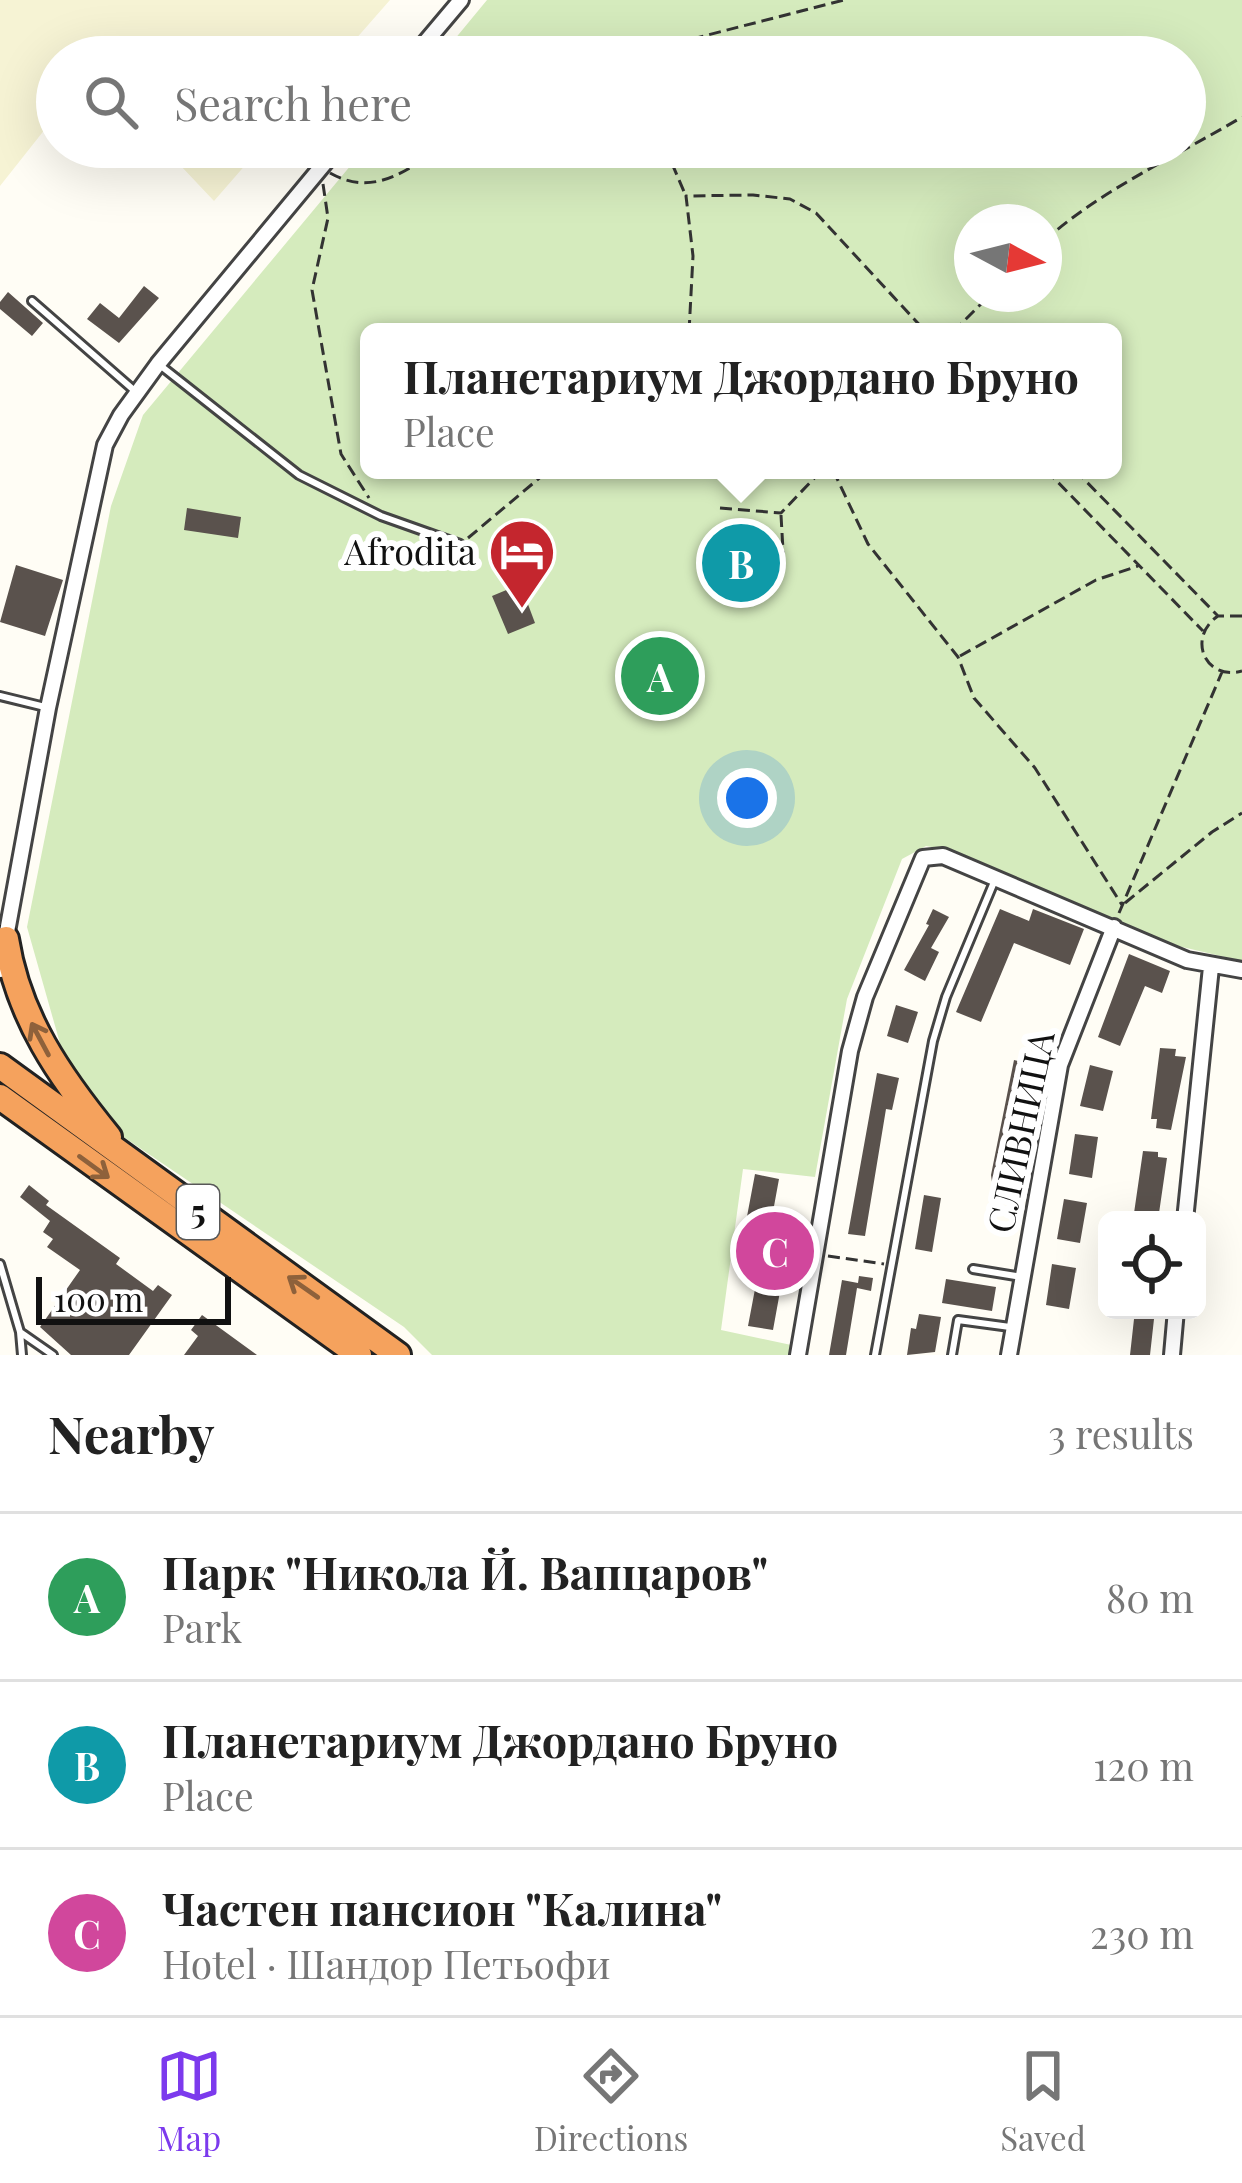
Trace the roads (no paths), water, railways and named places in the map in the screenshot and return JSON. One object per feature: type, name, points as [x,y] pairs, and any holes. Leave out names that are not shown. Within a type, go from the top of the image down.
[{"type":"highway","points":[[6,939],[13,979],[48,1054],[134,1167]]},
{"type":"highway","name":"5","points":[[0,1066],[398,1355]]},
{"type":"highway","name":"5","points":[[0,1097],[359,1355]]},
{"type":"street","points":[[430,36],[460,0]]},
{"type":"street","points":[[0,970],[48,707],[105,445],[136,392],[320,168]]},
{"type":"street","points":[[798,1355],[850,1051],[865,998],[919,866],[933,854],[1210,967],[1242,970]]},
{"type":"street","name":"СЛИВНИЦА","points":[[1010,1355],[1060,1065],[1114,927]]},
{"type":"street","points":[[1186,1211],[1210,967]]},
{"type":"street","points":[[1172,1355],[1175,1319]]},
{"type":"lane","points":[[32,301],[136,392]]},
{"type":"lane","points":[[158,364],[299,475],[381,516],[460,544]]},
{"type":"lane","points":[[0,696],[48,707]]},
{"type":"lane","points":[[874,1355],[933,1041],[996,878]]},
{"type":"lane","points":[[0,1264],[22,1355]]},
{"type":"lane","points":[[973,1269],[1022,1276]]},
{"type":"lane","points":[[952,1355],[958,1320],[1013,1327]]},
{"type":"lane","points":[[20,1332],[52,1355]]},
{"type":"place","name":"Планетариум Джордано Бруно","points":[[741,563]]},
{"type":"place","name":"Afrodita","points":[[522,611]]},
{"type":"place","name":"Парк \"Никола Й. Вапцаров\"","points":[[660,676]]},
{"type":"place","name":"Частен пансион \"Калина\"","points":[[775,1251]]}]
